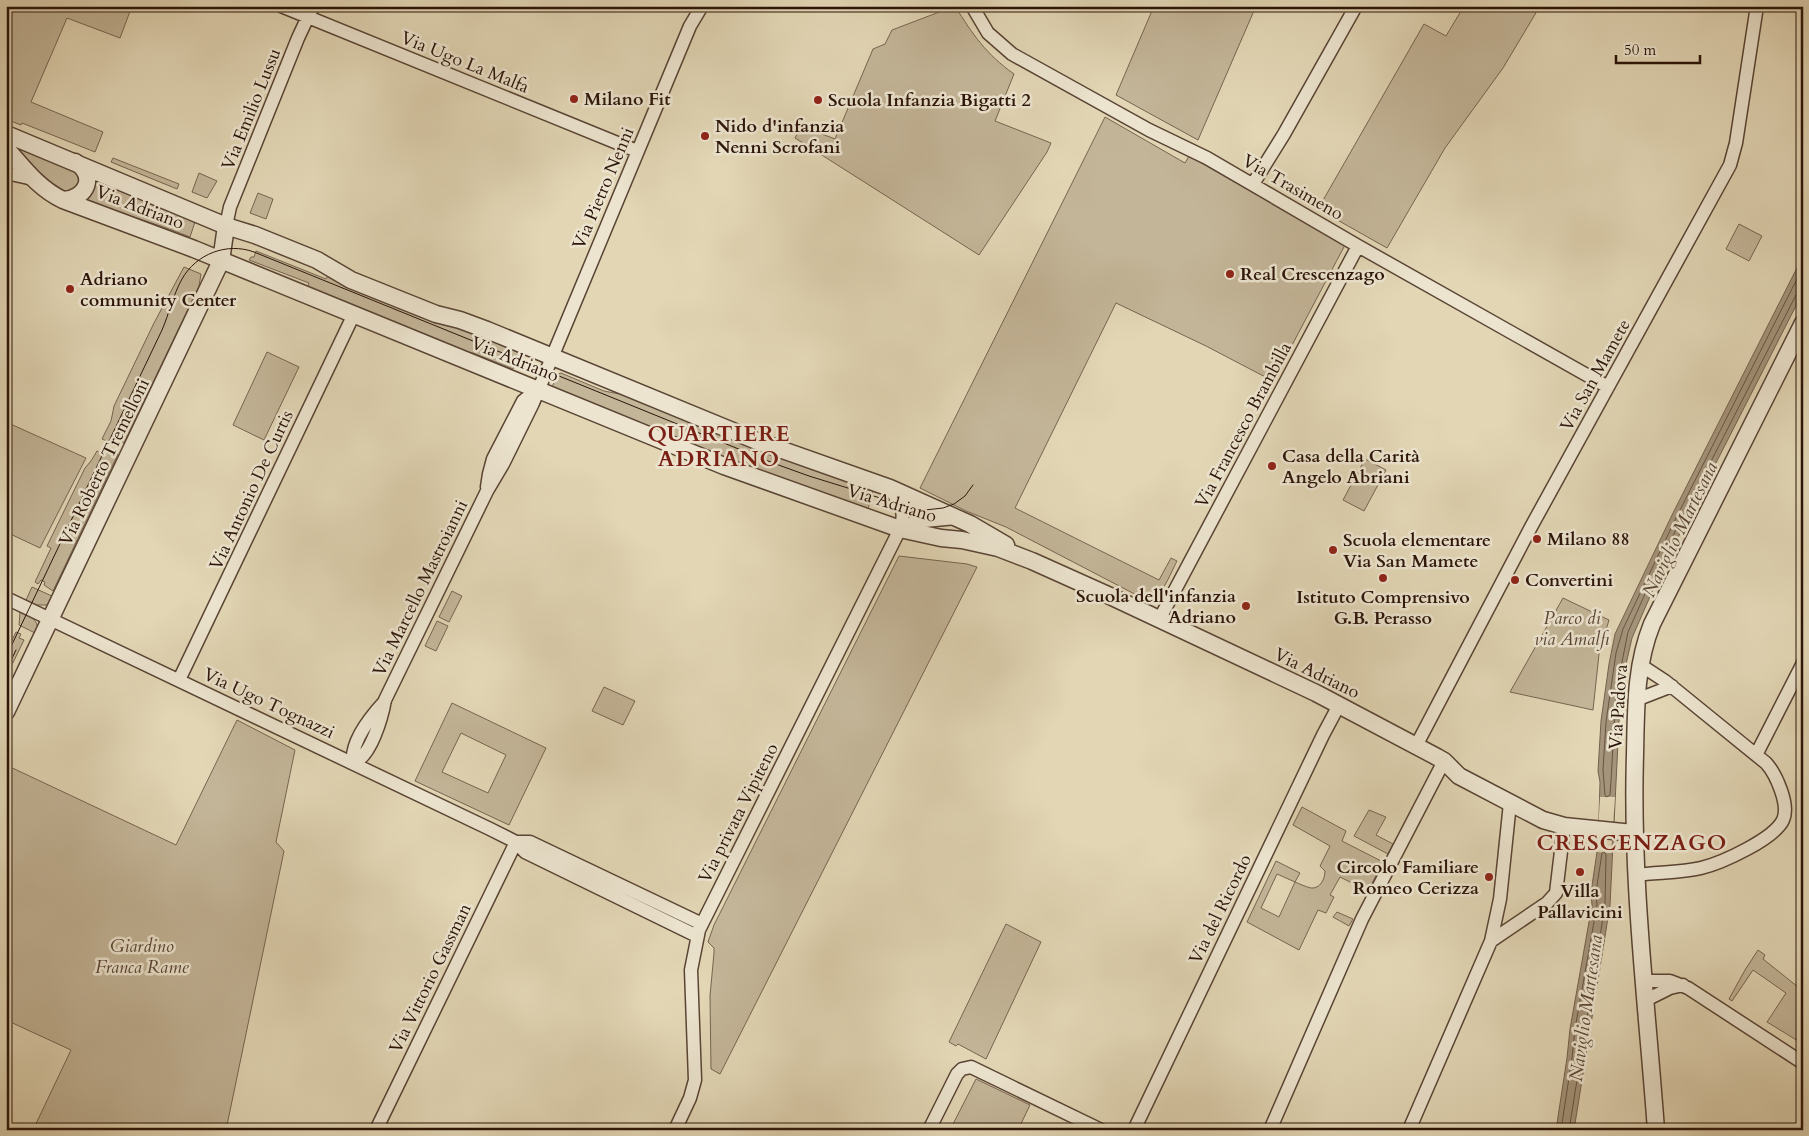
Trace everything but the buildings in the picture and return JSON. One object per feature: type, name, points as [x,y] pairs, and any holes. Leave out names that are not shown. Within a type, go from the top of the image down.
[{"type":"street","name":"Via Ugo La Malfa","points":[[281,6],[311,12],[637,151]]},
{"type":"street","name":"Via Pietro Nenni","points":[[551,357],[690,26],[702,6]]},
{"type":"street","name":"Via Trasimeno","points":[[972,6],[988,33],[1012,54],[1149,130],[1196,151],[1358,246],[1608,387]]},
{"type":"street","points":[[1253,184],[1284,134],[1356,6]]},
{"type":"street","name":"Via San Mamete","points":[[1416,746],[1518,550],[1732,161],[1757,6]]},
{"type":"street","name":"Via Emilio Lussu","points":[[226,226],[230,207],[298,38],[311,12]]},
{"type":"street","name":"Via Adriano","points":[[6,134],[226,226],[255,235],[317,260],[351,280],[429,312],[460,320],[757,441],[890,488],[956,518],[1032,561]]},
{"type":"street","name":"Via Adriano","points":[[6,148],[33,179],[51,194],[63,200],[221,260],[724,466],[900,529],[998,548],[1032,561],[1339,705],[1444,761],[1457,774],[1543,820],[1571,826],[1634,833]]},
{"type":"street","points":[[63,200],[78,196],[87,185],[85,172],[81,166],[73,161]]},
{"type":"street","points":[[6,174],[33,179]]},
{"type":"street","name":"Via Roberto Tremelloni","points":[[6,712],[221,260],[226,226]]},
{"type":"street","name":"Via Francesco Brambilla","points":[[1159,620],[1358,246]]},
{"type":"street","name":"Via Antonio De Curtis","points":[[179,680],[354,314]]},
{"type":"street","name":"Via Padova","points":[[1656,1130],[1634,833],[1636,700],[1639,664],[1652,624],[1803,323]]},
{"type":"street","name":"Via Marcello Mastroianni","points":[[353,763],[358,761],[367,750],[380,720],[385,700],[487,491],[489,474],[494,460],[523,401],[537,390],[551,357]]},
{"type":"street","points":[[890,488],[903,512],[904,518],[900,529]]},
{"type":"street","points":[[900,529],[914,522],[956,518]]},
{"type":"street","name":"Via privata Vipiteno","points":[[675,1130],[690,1098],[694,1080],[691,988],[692,970],[700,930],[900,529]]},
{"type":"street","name":"Via Ugo Tognazzi","points":[[6,598],[516,842],[530,842],[700,930]]},
{"type":"street","points":[[1756,755],[1803,663]]},
{"type":"street","points":[[1636,875],[1695,869],[1720,862],[1763,839],[1777,828],[1784,818],[1785,806],[1776,779],[1769,767],[1672,686],[1639,664]]},
{"type":"street","points":[[1636,700],[1672,686]]},
{"type":"street","name":"Via del Ricordo","points":[[1134,1130],[1339,705]]},
{"type":"street","points":[[1270,1130],[1362,918],[1444,761]]},
{"type":"street","points":[[1410,1130],[1491,941],[1500,899],[1510,803]]},
{"type":"street","points":[[1491,941],[1549,902],[1556,893],[1571,826]]},
{"type":"street","name":"Via Vittorio Gassman","points":[[376,1130],[516,842]]},
{"type":"street","points":[[1644,981],[1663,980],[1683,985],[1803,1063]]},
{"type":"street","points":[[1646,1000],[1670,988],[1683,985]]},
{"type":"street","points":[[929,1130],[957,1074],[965,1068],[976,1068],[1101,1130]]},
{"type":"green space","points":[[6,6],[132,6],[120,38],[67,18],[31,102],[103,132],[95,152],[22,123],[21,125],[6,119]]},
{"type":"green space","points":[[955,6],[981,43],[1004,67],[1014,74],[995,121],[1051,143],[1047,152],[979,255],[795,138],[801,126],[835,139],[873,49],[885,44],[892,30]]},
{"type":"green space","points":[[1154,6],[1256,6],[1198,140],[1116,95]]},
{"type":"green space","points":[[1464,6],[1540,6],[1503,68],[1445,148],[1387,248],[1318,209],[1424,24],[1446,36]]},
{"type":"green space","points":[[1105,117],[1185,163],[1189,156],[1345,245],[1273,381],[1206,346],[1116,303],[1015,508],[1159,580],[1171,558],[1177,561],[1162,590],[1148,601],[1006,527],[966,511],[920,488]]},
{"type":"green space","points":[[9,141],[75,168],[80,182],[77,188],[67,193],[48,186]]},
{"type":"green space","points":[[113,158],[179,184],[177,189],[111,162]]},
{"type":"green space","points":[[199,173],[217,181],[207,198],[192,192]]},
{"type":"green space","points":[[95,177],[196,219],[190,237],[84,201]]},
{"type":"green space","points":[[258,193],[273,199],[266,219],[250,213]]},
{"type":"green space","points":[[1739,224],[1762,236],[1749,261],[1726,249]]},
{"type":"green space","points":[[256,251],[326,279],[328,276],[447,324],[524,352],[520,361],[517,360],[513,369],[473,353],[456,350],[307,289],[309,283],[249,260],[251,257],[254,257]]},
{"type":"green space","points":[[184,267],[201,274],[199,286],[124,443],[120,441],[117,446],[102,439],[111,421],[114,406],[154,323]]},
{"type":"green space","points":[[267,352],[299,367],[264,440],[233,425]]},
{"type":"green space","points":[[561,373],[604,391],[630,396],[786,460],[874,488],[868,509],[778,481],[552,387],[558,374]]},
{"type":"green space","points":[[6,422],[86,458],[40,548],[6,532]]},
{"type":"green space","points":[[104,447],[118,454],[53,591],[44,585],[45,582],[41,580],[38,584],[35,582],[51,548],[47,546],[85,468],[97,451],[101,453]]},
{"type":"green space","points":[[1365,459],[1386,470],[1364,511],[1343,500]]},
{"type":"green space","points":[[899,556],[967,564],[977,567],[720,1074],[711,1069],[710,996],[714,948],[708,942],[714,925]]},
{"type":"green space","points":[[32,587],[54,597],[47,605],[36,605],[26,600]]},
{"type":"green space","points":[[452,591],[462,596],[449,622],[439,617]]},
{"type":"green space","name":"Parco di via Amalfi","points":[[1563,598],[1609,620],[1599,654],[1593,710],[1510,692]]},
{"type":"green space","points":[[20,612],[31,617],[36,622],[37,634],[19,625]]},
{"type":"green space","points":[[437,621],[448,626],[436,651],[425,646]]},
{"type":"green space","points":[[16,632],[21,634],[19,638],[24,640],[6,677],[6,652]]},
{"type":"green space","points":[[604,687],[635,701],[623,725],[592,711]]},
{"type":"green space","points":[[452,703],[546,748],[509,825],[415,781]],"holes":[[[461,733],[506,755],[488,793],[442,772]]]},
{"type":"green space","name":"Giardino Franca Rame","points":[[237,720],[295,750],[276,842],[284,851],[226,1130],[33,1130],[71,1050],[6,1020],[6,765],[176,845]]},
{"type":"green space","points":[[1302,807],[1346,831],[1342,841],[1383,862],[1368,891],[1340,877],[1330,895],[1334,897],[1326,913],[1318,910],[1299,950],[1247,922],[1276,861],[1300,873],[1295,882],[1314,888],[1323,880],[1325,871],[1320,866],[1330,846],[1293,825]],"holes":[[[1277,874],[1295,882],[1279,917],[1261,908]]]},
{"type":"green space","points":[[1369,810],[1386,817],[1376,835],[1393,844],[1388,854],[1354,836]]},
{"type":"green space","points":[[1337,912],[1353,919],[1349,926],[1333,917]]},
{"type":"green space","points":[[1006,924],[1041,942],[986,1059],[958,1044],[956,1046],[949,1042]]},
{"type":"green space","points":[[1758,950],[1765,955],[1763,959],[1803,991],[1803,1044],[1767,1022],[1786,993],[1753,970],[1732,1001],[1729,999]]},
{"type":"green space","points":[[976,1079],[1030,1105],[1018,1130],[950,1130]]},
{"type":"water","name":"Naviglio Martesana","points":[[1803,256],[1803,292],[1662,569],[1632,638],[1621,686],[1610,905],[1574,1130],[1556,1130],[1570,1029],[1592,905],[1591,892],[1597,852],[1599,817],[1600,782],[1598,771],[1601,721],[1615,634],[1672,515]]},
{"type":"pier","points":[[1600,797],[1615,797],[1611,853],[1597,852]]},
{"type":"tram line","points":[[6,657],[162,330],[182,279],[188,270],[204,257],[213,252],[233,248],[254,252],[809,476],[906,506],[925,510],[943,508],[954,504],[965,496],[973,485]]},
{"type":"tram line","points":[[6,671],[16,650]]},
{"type":"place","name":"Milano Fit","points":[[574,99]]},
{"type":"place","name":"Scuola Infanzia Bigatti 2","points":[[818,100]]},
{"type":"place","name":"Nido d'infanzia Nenni Scrofani","points":[[705,136]]},
{"type":"place","name":"Real Crescenzago","points":[[1230,274]]},
{"type":"place","name":"Adriano community Center","points":[[70,289]]},
{"type":"place","name":"Casa della Carità Angelo Abriani","points":[[1272,466]]},
{"type":"place","name":"Milano 88","points":[[1537,539]]},
{"type":"place","name":"Scuola elementare Via San Mamete","points":[[1333,550]]},
{"type":"place","name":"Istituto Comprensivo G.B. Perasso","points":[[1383,578]]},
{"type":"place","name":"Convertini","points":[[1515,580]]},
{"type":"place","name":"Scuola dell'infanzia Adriano","points":[[1246,606]]},
{"type":"place","name":"Villa Pallavicini","points":[[1580,872]]},
{"type":"place","name":"Circolo Familiare Romeo Cerizza","points":[[1489,877]]},
{"type":"district","name":"QUARTIERE ADRIANO","points":[[719,446]]},
{"type":"district","name":"CRESCENZAGO","points":[[1632,842]]}]
